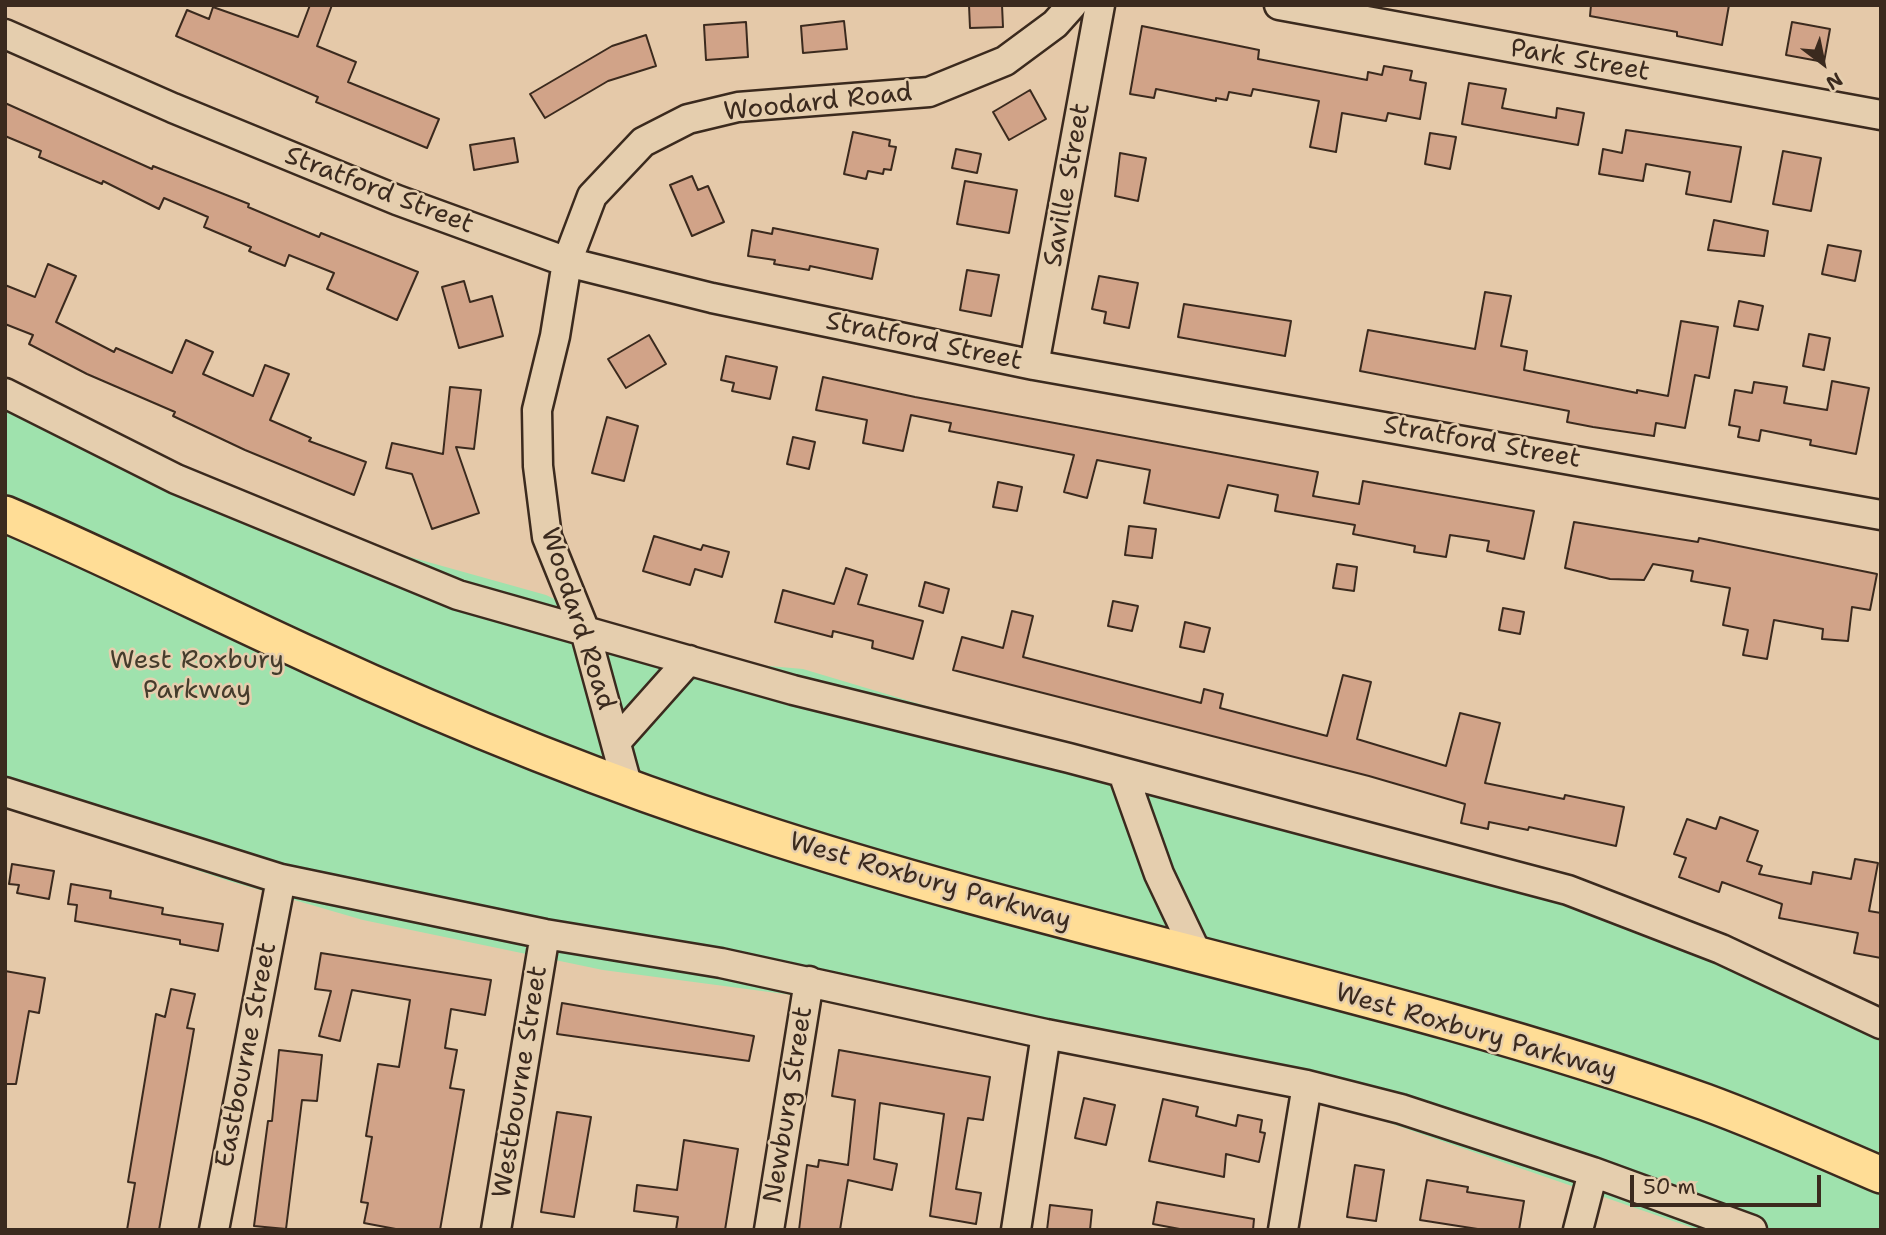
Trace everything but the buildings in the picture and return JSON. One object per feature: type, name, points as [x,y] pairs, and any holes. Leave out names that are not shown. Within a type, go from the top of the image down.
[{"type":"main road","name":"West Roxbury Parkway","points":[[5,514],[337,667],[482,730],[628,788],[752,831],[933,886],[1444,1021],[1591,1064],[1709,1104],[1881,1175]]},
{"type":"street","name":"Woodard Road","points":[[628,788],[585,631],[547,537],[537,466],[537,410],[555,336],[567,262],[592,196],[643,142],[688,119],[738,107],[929,92],[1005,61],[1055,24],[1072,5]]},
{"type":"street","name":"Saville Street","points":[[1034,365],[1100,5]]},
{"type":"street","name":"Park Street","points":[[1279,5],[1881,115]]},
{"type":"street","name":"Stratford Street","points":[[5,34],[173,108],[384,195],[567,262],[712,298],[1034,365],[1881,515]]},
{"type":"street","points":[[8,394],[176,479],[458,595],[689,660],[1568,890],[1721,949],[1881,1024]]},
{"type":"street","points":[[616,742],[689,660]]},
{"type":"street","points":[[1123,773],[1159,874],[1198,956]]},
{"type":"street","points":[[5,792],[281,879],[545,934],[721,963],[1046,1034],[1307,1085],[1401,1108],[1593,1172],[1752,1230]]},
{"type":"street","name":"Eastbourne Street","points":[[214,1230],[281,879]]},
{"type":"street","name":"Westbourne Street","points":[[496,1230],[545,934]]},
{"type":"street","name":"Newburg Street","points":[[769,1230],[809,981]]},
{"type":"street","points":[[1016,1230],[1046,1034]]},
{"type":"street","points":[[1283,1230],[1307,1085]]},
{"type":"street","points":[[1578,1230],[1593,1172]]},
{"type":"green space","name":"West Roxbury Parkway","points":[[5,399],[367,545],[546,595],[678,658],[803,669],[1073,750],[1443,851],[1881,1018],[1881,1230],[1699,1230],[1349,1109],[830,1000],[603,970],[363,920],[229,881],[5,805]]}]
